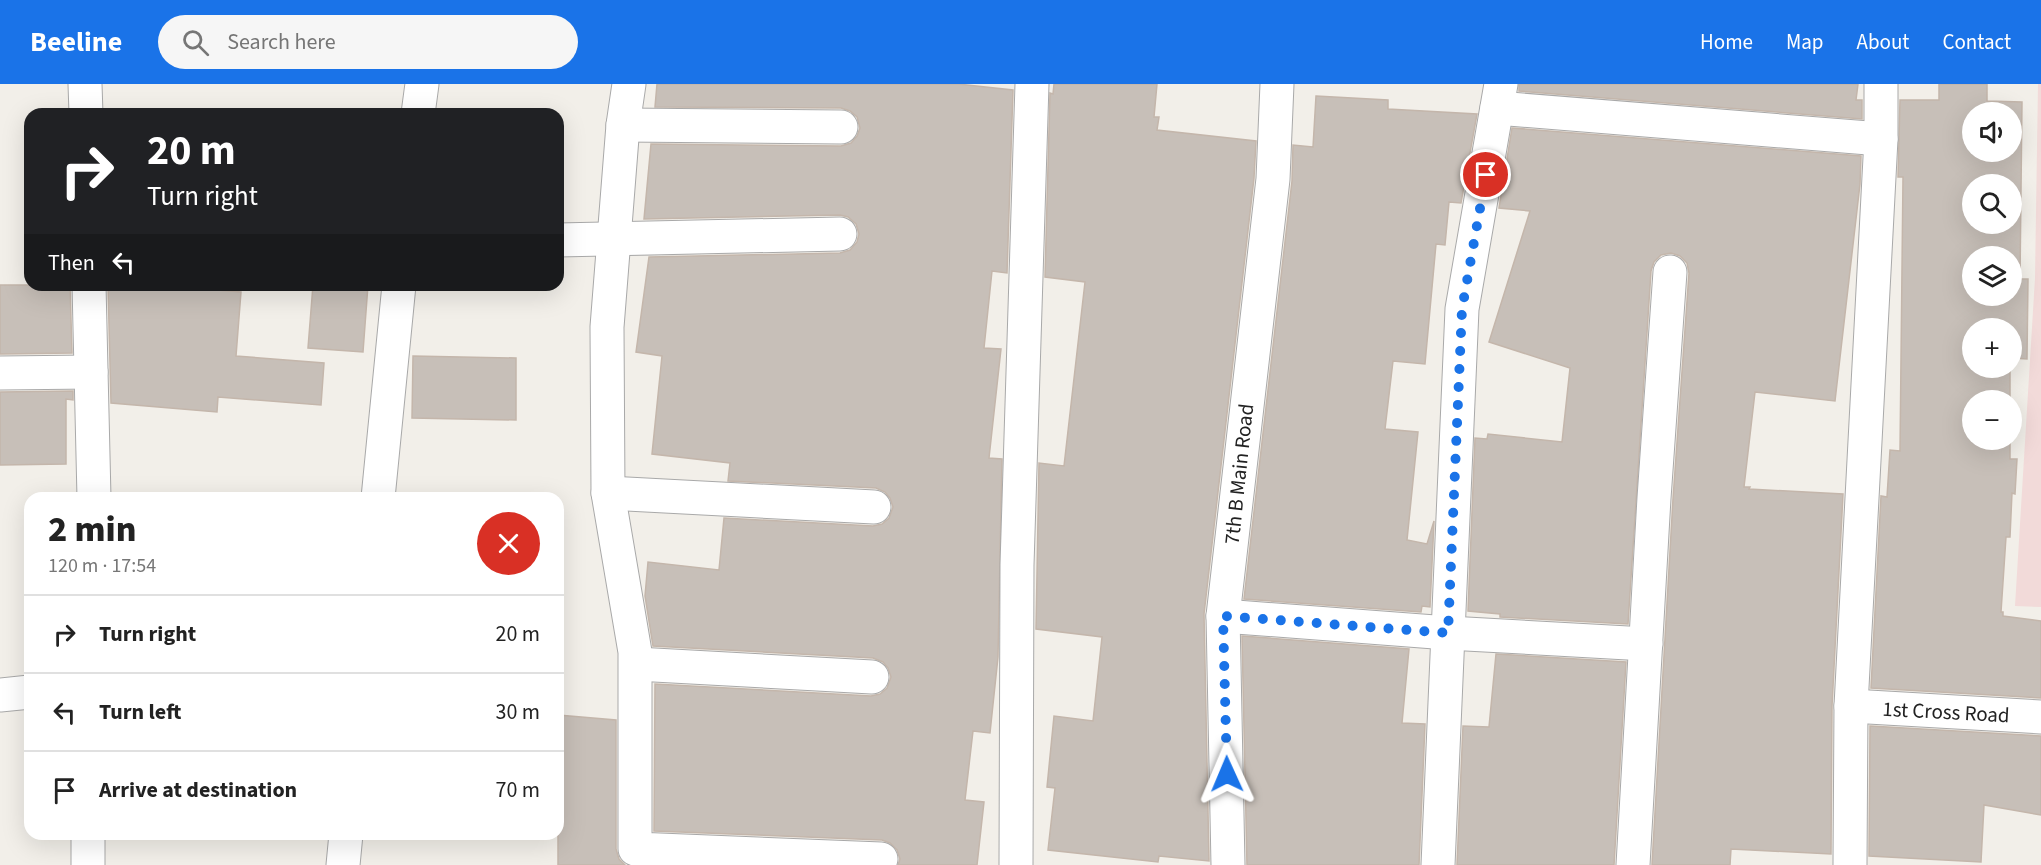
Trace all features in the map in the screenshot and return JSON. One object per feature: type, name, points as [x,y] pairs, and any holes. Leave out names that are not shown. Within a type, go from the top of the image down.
[{"type":"street","points":[[85,84],[86,108]]},
{"type":"street","points":[[419,108],[422,84]]},
{"type":"street","points":[[629,84],[622,125],[607,327],[608,493],[636,664],[635,849],[881,860]]},
{"type":"street","points":[[1016,865],[1017,565],[1032,84]]},
{"type":"street","name":"7th B Main Road","points":[[1228,865],[1223,616],[1273,179],[1276,84]]},
{"type":"street","points":[[1850,865],[1851,706],[1881,139],[1881,84]]},
{"type":"street","points":[[1438,865],[1462,309],[1499,96],[1881,139]]},
{"type":"street","points":[[622,125],[841,128]]},
{"type":"street","points":[[564,240],[840,234]]},
{"type":"street","points":[[1633,865],[1654,498],[1670,272]]},
{"type":"street","points":[[89,291],[94,492]]},
{"type":"street","points":[[379,492],[398,291]]},
{"type":"street","points":[[0,373],[91,372]]},
{"type":"street","points":[[608,493],[874,507]]},
{"type":"street","points":[[1223,616],[1448,633],[1646,644]]},
{"type":"street","points":[[636,664],[872,677]]},
{"type":"street","points":[[0,695],[24,693]]},
{"type":"street","name":"1st Cross Road","points":[[1851,706],[2041,717]]},
{"type":"street","points":[[88,840],[88,865]]},
{"type":"street","points":[[343,865],[345,840]]},
{"type":"shaded area","points":[[2038,84],[2041,84],[2041,607],[2015,606],[2035,278]]},
{"type":"building","points":[[657,84],[958,84],[1013,90],[1007,273],[992,271],[984,348],[1001,349],[989,458],[1002,459],[998,657],[990,733],[973,731],[965,800],[984,802],[977,865],[898,865],[900,859],[897,850],[890,843],[882,840],[654,831],[655,684],[871,696],[880,694],[887,688],[891,677],[883,662],[873,658],[653,646],[645,596],[648,562],[719,570],[724,518],[873,526],[882,524],[889,518],[893,507],[885,492],[876,488],[728,481],[730,463],[652,454],[662,356],[636,352],[649,257],[840,253],[850,250],[857,242],[859,234],[856,224],[848,217],[840,215],[644,219],[651,144],[841,146],[851,143],[860,128],[857,117],[841,108],[655,107]]},
{"type":"building","points":[[1054,84],[1157,84],[1154,117],[1159,117],[1157,130],[1256,141],[1254,178],[1204,614],[1209,861],[1159,856],[1158,862],[1048,850],[1055,788],[1047,787],[1054,716],[1093,721],[1102,637],[1036,629],[1039,463],[1064,466],[1085,282],[1045,277],[1050,93],[1053,94]]},
{"type":"building","points":[[1519,84],[1858,84],[1856,100],[1862,100],[1862,119],[1519,91]]},
{"type":"building","points":[[1939,84],[1987,84],[1987,101],[2022,102],[1962,102],[1962,162],[2021,162],[2021,174],[1962,174],[1962,234],[2021,234],[2020,246],[1962,246],[1962,306],[2022,306],[2022,279],[2028,279],[2027,359],[2022,359],[2022,318],[1962,318],[1962,378],[2010,378],[2010,390],[1962,390],[1962,450],[2010,450],[2010,459],[2017,459],[2015,494],[2012,493],[2010,537],[2006,537],[2001,612],[2003,616],[2041,621],[2041,698],[1871,688],[1881,496],[1887,497],[1890,450],[1900,451],[1903,177],[1898,177],[1900,100],[1939,100]]},
{"type":"building","points":[[1316,96],[1388,100],[1388,109],[1477,114],[1461,203],[1449,202],[1445,245],[1436,244],[1425,364],[1393,361],[1385,429],[1418,432],[1407,540],[1427,544],[1434,521],[1430,607],[1422,606],[1421,612],[1244,599],[1292,181],[1293,145],[1313,147]]},
{"type":"building","points":[[1512,128],[1861,156],[1860,184],[1835,401],[1755,392],[1744,487],[1843,494],[1832,706],[1831,854],[1731,849],[1730,865],[1652,865],[1673,499],[1689,273],[1687,263],[1680,256],[1671,253],[1661,255],[1654,262],[1651,271],[1628,624],[1500,617],[1500,614],[1468,611],[1475,438],[1487,439],[1488,434],[1562,442],[1570,368],[1489,342],[1530,211],[1499,208]]},
{"type":"building","points":[[0,285],[24,285],[24,291],[70,291],[72,353],[0,354]]},
{"type":"building","points":[[108,291],[241,292],[236,356],[324,363],[321,405],[218,397],[217,412],[111,403]]},
{"type":"building","points":[[313,291],[368,291],[363,352],[308,348]]},
{"type":"building","points":[[413,356],[516,358],[516,420],[412,418]]},
{"type":"building","points":[[73,391],[73,400],[66,399],[66,464],[0,465],[0,392]]},
{"type":"building","points":[[1242,636],[1409,649],[1402,723],[1425,724],[1419,865],[1247,865]]},
{"type":"building","points":[[1496,654],[1626,662],[1614,865],[1457,865],[1463,726],[1489,727]]},
{"type":"building","points":[[564,716],[616,720],[616,849],[619,859],[625,865],[558,865],[558,840],[564,840]]},
{"type":"building","points":[[1870,726],[2041,736],[2041,815],[1984,805],[1981,862],[1869,856]]},
{"type":"route","points":[[1227,774],[1223,616],[1448,633],[1462,309],[1486,175]]}]
